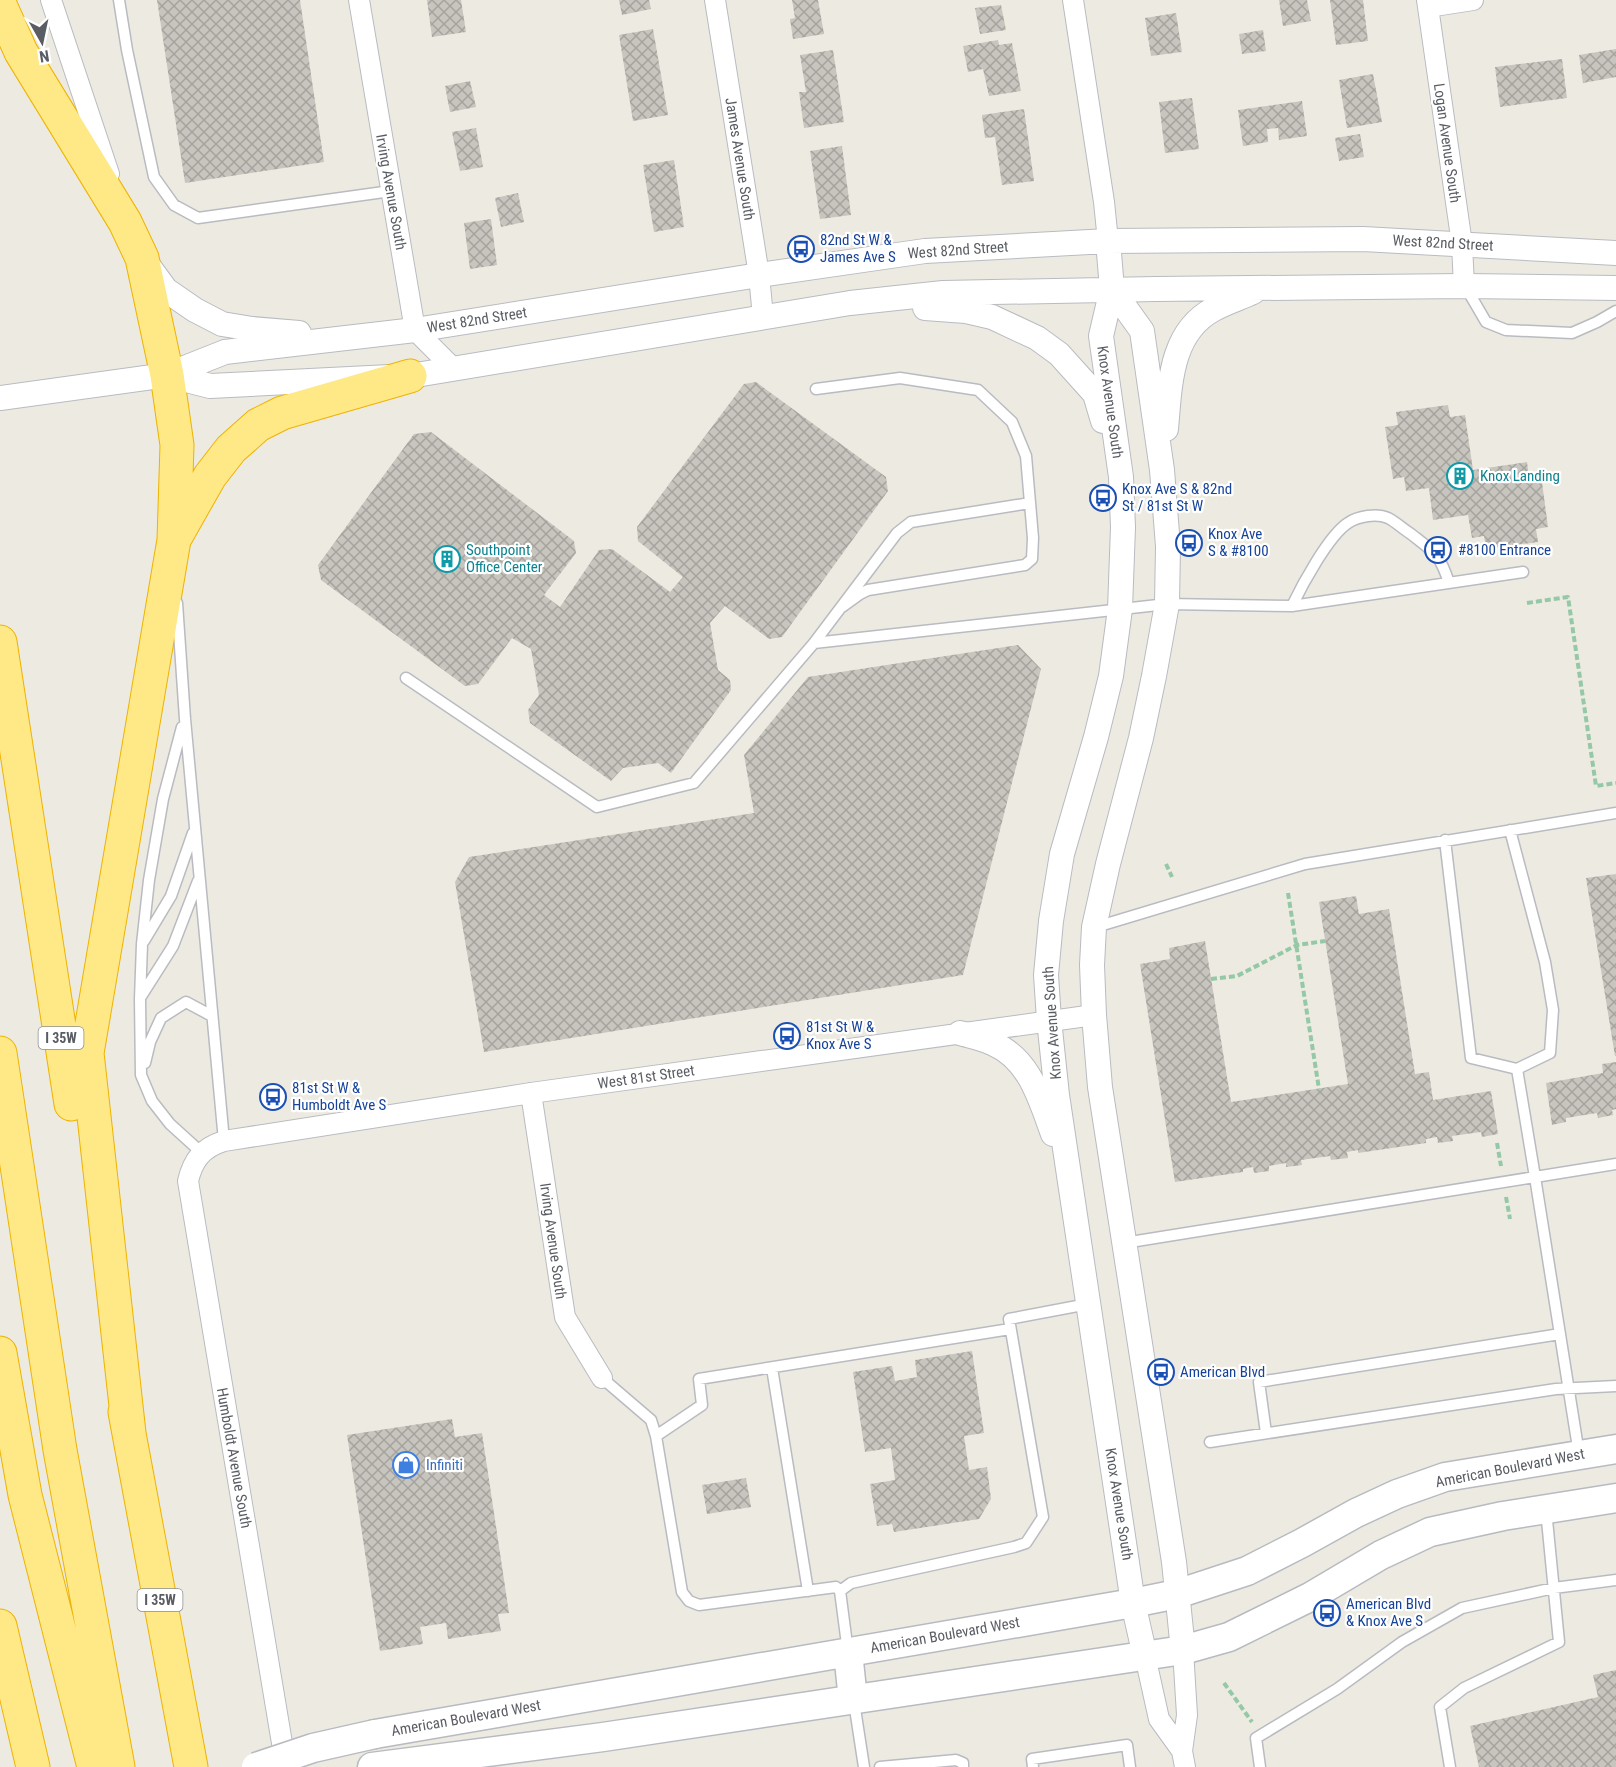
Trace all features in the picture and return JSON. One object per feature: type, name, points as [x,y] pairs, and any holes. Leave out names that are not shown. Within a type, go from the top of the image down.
[{"type":"highway","points":[[0,5],[21,52],[124,222],[142,258],[167,375],[177,445],[174,540],[87,1053],[129,1433]]},
{"type":"highway","points":[[174,540],[210,477],[231,450],[258,425],[282,413],[410,376]]},
{"type":"highway","name":"I 35W","points":[[0,642],[89,1218],[191,1767]]},
{"type":"highway","points":[[0,1053],[60,1450],[118,1767]]},
{"type":"highway","points":[[0,1353],[25,1495],[94,1767]]},
{"type":"highway","points":[[0,1626],[33,1767]]},
{"type":"main road","name":"American Boulevard West","points":[[256,1767],[313,1748],[375,1734],[1178,1594],[1247,1571],[1356,1512],[1445,1477],[1616,1449]]},
{"type":"main road","points":[[376,1766],[603,1737],[1183,1650],[1229,1637],[1310,1597],[1381,1555],[1430,1532],[1503,1516],[1616,1498]]},
{"type":"main road","points":[[848,1652],[853,1700]]},
{"type":"street","points":[[51,0],[124,222]]},
{"type":"street","name":"Irving Avenue South","points":[[358,0],[415,330]]},
{"type":"street","name":"James Avenue South","points":[[715,0],[759,275],[763,318]]},
{"type":"street","name":"Knox Avenue South","points":[[1073,0],[1108,241],[1112,290],[1101,336],[1121,477],[1123,527],[1120,609],[1112,676],[1062,854],[1051,921],[1046,975],[1057,1095],[1134,1603],[1159,1719],[1184,1759]]},
{"type":"street","points":[[1428,3],[1473,0]]},
{"type":"street","name":"Logan Avenue South","points":[[1428,3],[1461,244],[1464,286]]},
{"type":"street","name":"West 82nd Street","points":[[0,398],[167,375],[225,351],[415,330],[925,251],[1108,241],[1363,239],[1616,252]]},
{"type":"street","points":[[142,258],[166,290],[195,310],[222,324],[252,329],[358,337]]},
{"type":"street","name":"West 82nd Street","points":[[167,375],[210,386],[410,376],[850,303],[943,293],[1464,286],[1616,288]]},
{"type":"street","points":[[1162,470],[1170,376],[1184,336],[1197,321],[1213,309],[1264,288]]},
{"type":"street","name":"Knox Avenue South","points":[[1112,290],[1142,331],[1162,470],[1168,546],[1167,604],[1141,738],[1094,927],[1092,965],[1094,1015],[1100,1087],[1178,1594],[1187,1715],[1184,1759]]},
{"type":"street","points":[[850,303],[966,310],[992,317],[1037,338],[1059,354],[1095,394],[1121,477]]},
{"type":"street","points":[[415,330],[454,369]]},
{"type":"street","name":"West 81st Street","points":[[202,1153],[213,1144],[224,1141],[531,1093],[1094,1015]]},
{"type":"street","points":[[960,1033],[993,1043],[1023,1065],[1033,1082],[1069,1174]]},
{"type":"street","name":"Irving Avenue South","points":[[531,1093],[565,1317],[602,1378]]},
{"type":"street","name":"Humboldt Avenue South","points":[[202,1153],[192,1165],[188,1181],[286,1767]]},
{"type":"lane","points":[[119,0],[127,50],[154,177],[174,205],[198,218],[391,191]]},
{"type":"lane","points":[[1464,286],[1486,322],[1506,330],[1572,333],[1597,322],[1616,310]]},
{"type":"lane","points":[[816,389],[900,378],[978,390],[1012,422],[1026,456],[1033,538],[1032,559],[1025,565],[868,590],[842,607]]},
{"type":"lane","points":[[406,678],[597,807],[694,783],[814,643],[897,533],[911,522],[1030,503]]},
{"type":"lane","points":[[1292,606],[1304,581],[1337,533],[1349,522],[1369,516],[1387,517],[1434,552],[1444,565],[1449,583]]},
{"type":"lane","points":[[174,540],[184,719],[224,1141]]},
{"type":"lane","points":[[814,643],[1167,604],[1292,606],[1523,572]]},
{"type":"lane","points":[[184,719],[163,799],[149,880],[142,944],[141,1075],[152,1101],[170,1124],[202,1153]]},
{"type":"lane","points":[[1094,927],[1305,864],[1616,813]]},
{"type":"lane","points":[[142,944],[171,896],[195,828]]},
{"type":"lane","points":[[1445,840],[1471,1058],[1517,1069],[1550,1053],[1553,1010],[1545,962],[1510,830]]},
{"type":"lane","points":[[140,999],[173,946],[200,879]]},
{"type":"lane","points":[[141,1075],[150,1042],[161,1018],[186,1002],[212,1016]]},
{"type":"lane","points":[[1517,1069],[1579,1455]]},
{"type":"lane","points":[[1124,1243],[1616,1164]]},
{"type":"lane","points":[[840,1591],[851,1583],[1026,1543],[1043,1517],[1009,1319],[1089,1304]]},
{"type":"lane","points":[[656,1436],[702,1406],[699,1379],[1010,1329]]},
{"type":"lane","points":[[1266,1433],[1259,1382],[1560,1334]]},
{"type":"lane","points":[[772,1368],[808,1591]]},
{"type":"lane","points":[[602,1378],[651,1419],[656,1436],[682,1592],[689,1601],[699,1605],[836,1587],[840,1591],[848,1652]]},
{"type":"lane","points":[[1210,1442],[1568,1388],[1616,1386]]},
{"type":"lane","points":[[1450,1767],[1440,1707],[1464,1688],[1559,1642],[1546,1509]]},
{"type":"lane","points":[[1260,1767],[1256,1738],[1261,1734],[1337,1689],[1402,1642],[1462,1608],[1554,1588],[1616,1580]]},
{"type":"lane","points":[[853,1700],[864,1767]]},
{"type":"lane","points":[[1033,1767],[1032,1759],[1127,1745],[1130,1767]]},
{"type":"lane","points":[[880,1767],[956,1760],[963,1763],[963,1767]]},
{"type":"path","points":[[1527,603],[1568,597],[1596,786],[1616,783]]},
{"type":"path","points":[[1166,864],[1172,877]]},
{"type":"path","points":[[1288,893],[1319,1089]]},
{"type":"path","points":[[1211,979],[1237,976],[1297,945],[1325,941]]},
{"type":"path","points":[[1224,1683],[1261,1734]]},
{"type":"building","points":[[157,0],[300,0],[324,162],[185,183]]},
{"type":"building","points":[[427,0],[461,0],[466,32],[432,37]]},
{"type":"building","points":[[619,0],[649,0],[651,9],[622,15]]},
{"type":"building","points":[[792,0],[818,0],[824,34],[793,39],[790,19],[795,18]]},
{"type":"building","points":[[1279,0],[1307,0],[1311,21],[1283,26]]},
{"type":"building","points":[[1330,0],[1363,0],[1368,41],[1336,45]]},
{"type":"building","points":[[1001,5],[1006,30],[980,34],[975,8]]},
{"type":"building","points":[[1176,13],[1182,52],[1151,56],[1145,18]]},
{"type":"building","points":[[653,29],[668,115],[633,121],[619,35]]},
{"type":"building","points":[[1263,30],[1266,51],[1242,54],[1239,34]]},
{"type":"building","points":[[998,40],[999,45],[1012,43],[1021,91],[989,96],[983,69],[968,72],[963,46]]},
{"type":"building","points":[[1616,49],[1616,77],[1583,83],[1579,55]]},
{"type":"building","points":[[833,50],[844,122],[804,128],[799,92],[806,92],[800,55]]},
{"type":"building","points":[[1562,59],[1567,98],[1500,107],[1495,67]]},
{"type":"building","points":[[1373,74],[1382,122],[1347,128],[1339,80]]},
{"type":"building","points":[[470,81],[476,107],[450,112],[445,86]]},
{"type":"building","points":[[1192,98],[1199,149],[1165,153],[1159,102]]},
{"type":"building","points":[[1302,101],[1307,136],[1279,140],[1278,128],[1267,129],[1268,142],[1243,146],[1238,110]]},
{"type":"building","points":[[1024,109],[1034,181],[1002,185],[995,137],[985,138],[982,115]]},
{"type":"building","points":[[476,128],[483,167],[460,171],[452,132]]},
{"type":"building","points":[[1360,134],[1364,157],[1339,161],[1335,138]]},
{"type":"building","points":[[842,146],[851,215],[820,219],[810,151]]},
{"type":"building","points":[[674,160],[684,227],[654,232],[643,165]]},
{"type":"building","points":[[518,193],[524,222],[501,227],[495,198]]},
{"type":"building","points":[[491,219],[497,265],[470,269],[464,223]]},
{"type":"building","points":[[756,382],[886,477],[888,491],[782,637],[769,639],[725,606],[710,623],[718,670],[730,680],[731,690],[671,773],[658,763],[623,768],[611,781],[530,723],[528,710],[539,695],[531,649],[512,638],[478,684],[465,686],[321,580],[318,565],[414,434],[431,432],[574,541],[576,553],[544,595],[560,607],[599,550],[612,549],[670,592],[683,577],[638,541],[637,527],[744,384]]},
{"type":"building","name":"Knox Landing","points":[[1448,405],[1450,417],[1465,415],[1473,470],[1527,462],[1529,477],[1541,475],[1548,527],[1536,529],[1538,542],[1486,549],[1484,536],[1472,538],[1468,515],[1433,520],[1429,488],[1406,491],[1404,477],[1393,479],[1385,427],[1398,425],[1396,412]]},
{"type":"building","points":[[1018,645],[1041,669],[963,975],[484,1052],[455,882],[469,857],[754,813],[744,755],[808,677]]},
{"type":"building","points":[[1616,874],[1616,1056],[1615,1056],[1586,878]]},
{"type":"building","points":[[1356,896],[1359,914],[1389,909],[1415,1074],[1429,1072],[1433,1100],[1491,1091],[1498,1134],[1482,1137],[1481,1132],[1452,1136],[1453,1141],[1438,1143],[1437,1137],[1426,1139],[1426,1143],[1358,1153],[1358,1150],[1347,1152],[1348,1158],[1331,1160],[1330,1156],[1301,1160],[1302,1165],[1286,1167],[1286,1163],[1269,1166],[1269,1171],[1254,1173],[1253,1167],[1243,1169],[1243,1172],[1175,1182],[1140,964],[1170,959],[1169,948],[1205,941],[1231,1102],[1348,1084],[1319,902]]},
{"type":"building","points":[[1616,1062],[1616,1109],[1612,1110],[1613,1115],[1598,1118],[1597,1113],[1566,1118],[1566,1122],[1552,1125],[1546,1083],[1603,1073],[1602,1064]]},
{"type":"building","points":[[972,1351],[984,1433],[964,1436],[969,1470],[987,1467],[991,1499],[979,1519],[894,1532],[892,1524],[877,1526],[870,1484],[895,1480],[891,1448],[865,1452],[853,1372],[892,1366],[895,1381],[917,1377],[915,1360]]},
{"type":"building","points":[[452,1419],[455,1437],[482,1433],[509,1613],[498,1614],[501,1631],[448,1639],[446,1623],[420,1627],[423,1644],[380,1651],[347,1435]]},
{"type":"building","points":[[746,1478],[751,1507],[707,1514],[702,1485]]},
{"type":"building","points":[[1616,1670],[1616,1767],[1479,1767],[1470,1726],[1598,1697],[1593,1675]]},
{"type":"place","name":"82nd St W & James Ave S","points":[[801,249]]},
{"type":"place","name":"Knox Landing","points":[[1460,476]]},
{"type":"place","name":"Knox Ave S & 82nd St / 81st St W","points":[[1103,498]]},
{"type":"place","name":"Knox Ave S & #8100","points":[[1189,543]]},
{"type":"place","name":"#8100 Entrance","points":[[1438,550]]},
{"type":"place","name":"Southpoint Office Center","points":[[447,559]]},
{"type":"place","name":"81st St W & Knox Ave S","points":[[787,1036]]},
{"type":"place","name":"81st St W & Humboldt Ave S","points":[[273,1097]]},
{"type":"place","name":"American Blvd","points":[[1161,1372]]},
{"type":"place","name":"Infiniti","points":[[406,1465]]},
{"type":"place","name":"American Blvd & Knox Ave S","points":[[1327,1613]]}]
